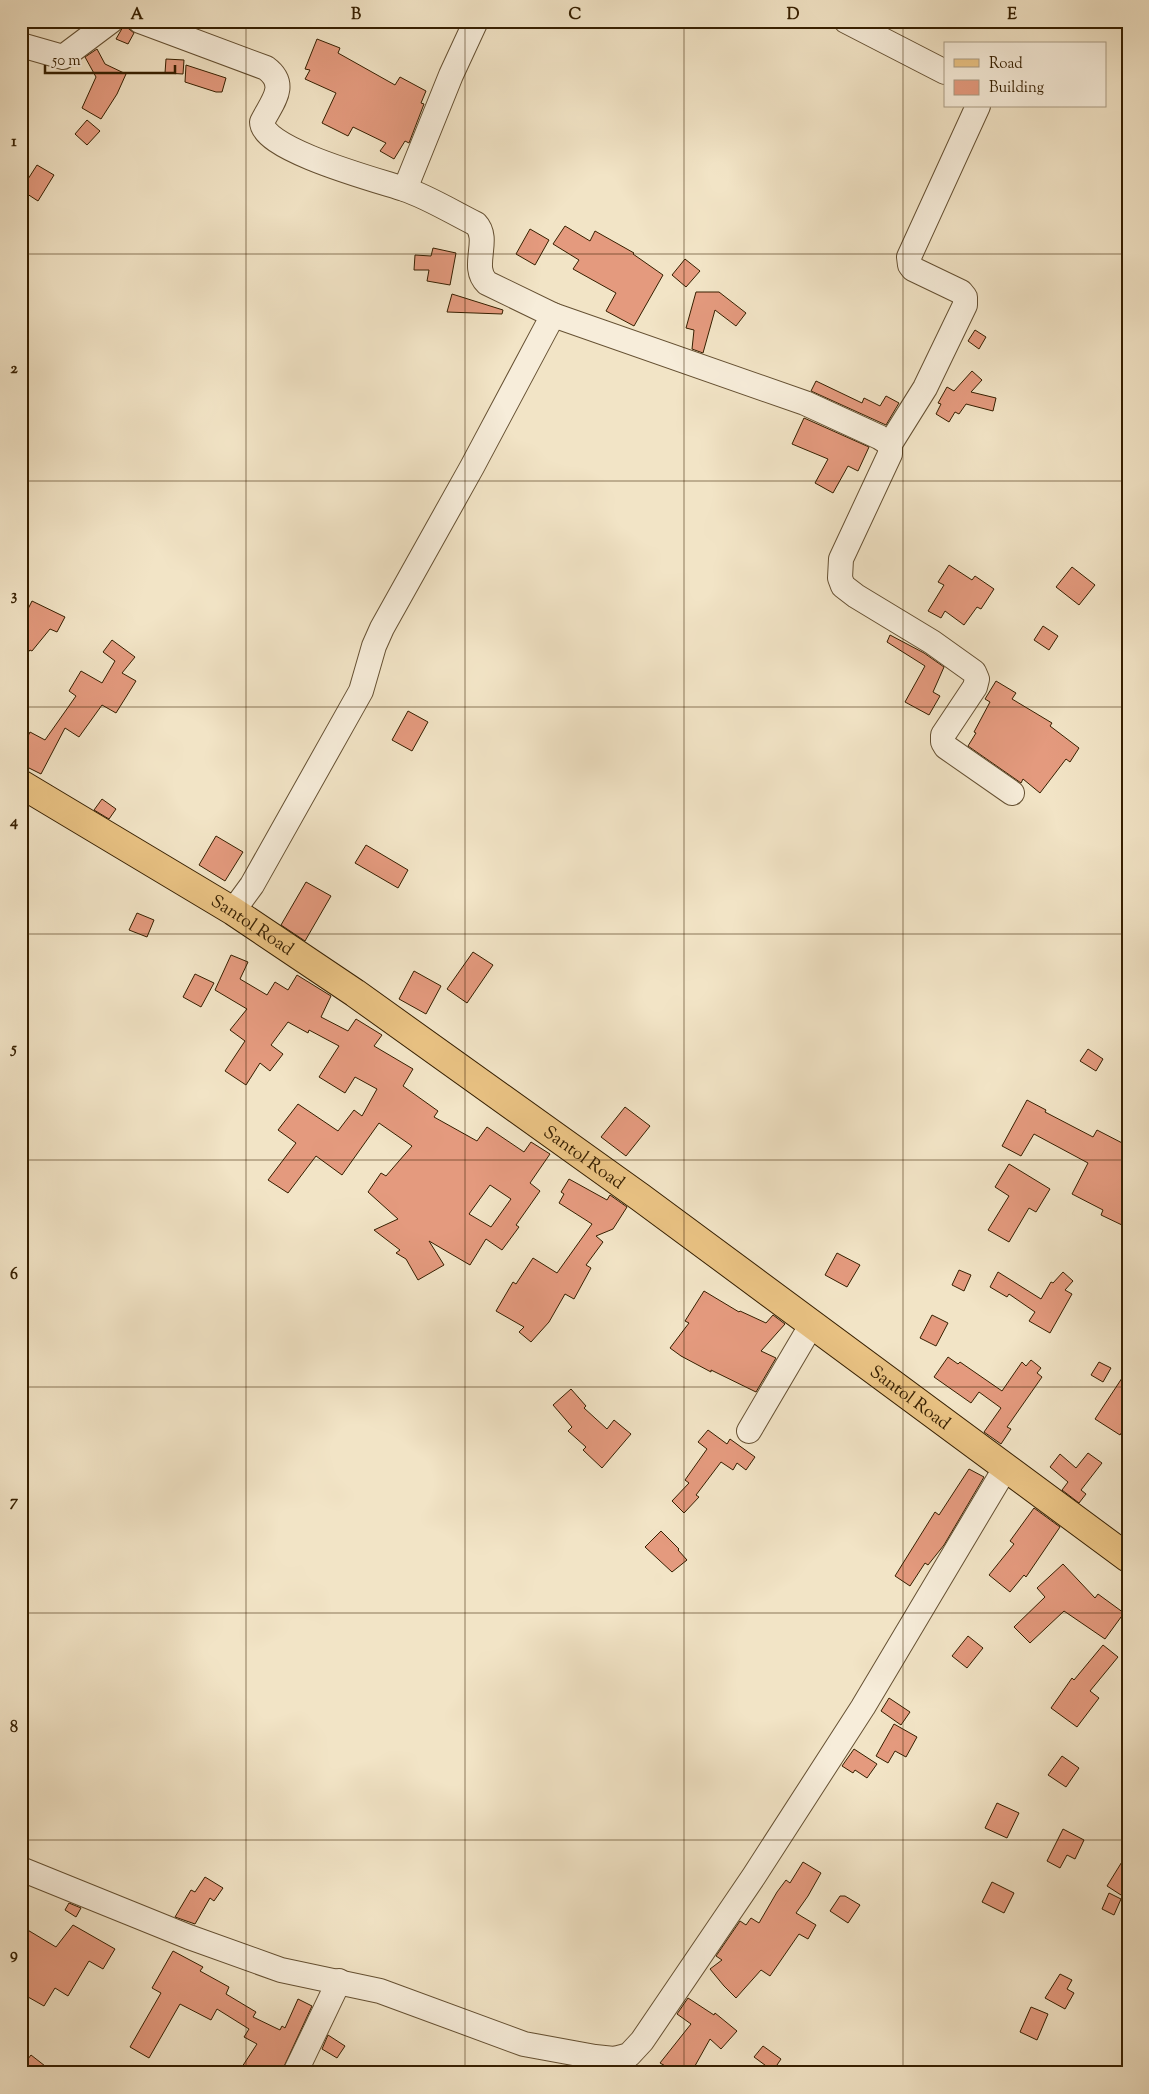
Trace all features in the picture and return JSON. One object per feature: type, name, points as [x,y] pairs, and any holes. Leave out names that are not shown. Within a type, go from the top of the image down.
[{"type":"main road","name":"Santol Road","points":[[21,784],[233,911],[387,1016],[640,1197],[1128,1558]]},
{"type":"street","points":[[21,45],[63,57],[111,21]]},
{"type":"street","points":[[140,21],[266,68],[276,78],[278,90],[262,122],[265,130],[287,146],[322,163],[405,189],[476,224],[481,233],[480,269],[483,279],[487,283],[553,315],[806,403],[890,444]]},
{"type":"street","points":[[405,189],[451,76],[476,21]]},
{"type":"street","points":[[846,21],[944,71]]},
{"type":"street","points":[[977,108],[909,257],[913,269],[961,292],[965,297],[965,305],[925,388],[890,444],[890,454],[841,559],[840,578],[843,586],[856,596],[932,642],[974,672],[976,687],[943,735],[943,742],[946,747],[1012,793]]},
{"type":"street","points":[[233,911],[252,885],[362,691],[374,646],[382,628],[472,467],[553,315]]},
{"type":"street","points":[[750,1431],[812,1324]]},
{"type":"street","points":[[21,1869],[189,1937],[281,1970],[380,1991],[524,2044],[595,2058],[614,2059],[629,2055],[642,2041],[754,1876],[863,1707],[1006,1467]]},
{"type":"street","points":[[296,2073],[339,1981]]},
{"type":"building","points":[[124,25],[134,33],[128,44],[116,39]]},
{"type":"building","points":[[317,39],[340,48],[338,53],[395,85],[400,77],[426,91],[421,103],[424,104],[409,143],[405,141],[394,159],[380,151],[386,143],[353,127],[348,136],[322,123],[336,93],[305,79],[310,70],[305,69]]},
{"type":"building","points":[[97,49],[105,64],[126,74],[117,94],[101,119],[82,108],[96,77],[85,57]]},
{"type":"building","points":[[166,59],[184,60],[183,74],[165,73]]},
{"type":"building","points":[[186,65],[226,78],[222,92],[216,92],[185,82]]},
{"type":"building","points":[[87,120],[100,131],[87,145],[75,134]]},
{"type":"building","points":[[37,165],[54,175],[38,201],[21,190]]},
{"type":"building","points":[[565,226],[590,241],[595,231],[634,253],[663,275],[634,326],[606,311],[616,293],[573,269],[579,260],[553,244]]},
{"type":"building","points":[[530,229],[549,240],[535,265],[516,254]]},
{"type":"building","points":[[433,248],[456,253],[450,285],[427,281],[429,270],[414,270],[415,255],[431,256]]},
{"type":"building","points":[[685,259],[700,271],[686,287],[672,275]]},
{"type":"building","points":[[696,292],[719,292],[746,313],[736,326],[715,310],[703,353],[692,349],[694,330],[686,328]]},
{"type":"building","points":[[452,294],[503,310],[502,314],[447,312]]},
{"type":"building","points":[[975,330],[986,337],[979,349],[968,341]]},
{"type":"building","points":[[972,371],[982,380],[971,392],[996,398],[993,411],[966,404],[959,414],[955,412],[949,422],[936,414],[941,404],[938,403],[947,387],[954,391]]},
{"type":"building","points":[[816,381],[862,403],[864,398],[880,406],[886,396],[899,403],[886,425],[811,391]]},
{"type":"building","points":[[804,418],[869,447],[858,471],[848,466],[833,493],[815,483],[828,459],[792,444]]},
{"type":"building","points":[[949,565],[972,580],[975,576],[994,589],[981,609],[977,607],[964,625],[945,611],[941,618],[928,611],[944,585],[938,582]]},
{"type":"building","points":[[1072,567],[1095,585],[1079,605],[1056,587]]},
{"type":"building","points":[[32,601],[65,617],[57,632],[50,629],[21,661],[21,623]]},
{"type":"building","points":[[1043,626],[1058,636],[1049,650],[1034,640]]},
{"type":"building","points":[[890,635],[924,653],[944,667],[933,692],[940,696],[929,715],[905,702],[925,666],[887,642]]},
{"type":"building","points":[[112,640],[135,657],[122,673],[136,681],[116,713],[102,705],[79,737],[65,728],[41,774],[21,764],[21,750],[30,732],[45,740],[76,696],[69,691],[81,671],[102,683],[115,661],[103,652]]},
{"type":"building","points":[[996,681],[1016,693],[1012,699],[1052,723],[1050,726],[1079,748],[1070,762],[1066,759],[1040,793],[1023,779],[1021,783],[968,746],[990,702],[985,699]]},
{"type":"building","points":[[408,711],[428,722],[412,751],[392,740]]},
{"type":"building","points":[[102,799],[116,809],[109,819],[94,810]]},
{"type":"building","points":[[216,836],[243,852],[225,881],[199,865]]},
{"type":"building","points":[[366,845],[408,870],[398,888],[355,863]]},
{"type":"building","points":[[306,882],[331,896],[305,941],[281,925]]},
{"type":"building","points":[[137,913],[154,920],[147,937],[129,930]]},
{"type":"building","points":[[473,952],[493,965],[467,1003],[447,989]]},
{"type":"building","points":[[231,955],[248,962],[240,979],[267,995],[275,982],[288,990],[297,975],[331,996],[321,1017],[348,1031],[356,1019],[382,1035],[374,1046],[413,1069],[403,1086],[438,1111],[434,1117],[477,1141],[487,1127],[524,1152],[531,1142],[550,1154],[530,1183],[540,1191],[516,1225],[519,1227],[502,1250],[486,1239],[470,1265],[429,1241],[444,1265],[418,1280],[406,1259],[396,1253],[400,1250],[374,1230],[398,1219],[368,1192],[381,1173],[386,1176],[412,1146],[379,1123],[342,1175],[316,1156],[288,1193],[268,1180],[296,1143],[278,1130],[298,1104],[338,1131],[354,1110],[362,1116],[377,1089],[355,1077],[345,1093],[319,1077],[339,1046],[309,1030],[308,1033],[288,1022],[271,1045],[283,1054],[270,1071],[260,1063],[246,1085],[225,1071],[245,1041],[230,1030],[247,1009],[215,990]],"holes":[[[490,1185],[511,1199],[491,1227],[469,1214]]]},
{"type":"building","points":[[414,971],[441,986],[426,1014],[399,999]]},
{"type":"building","points":[[195,974],[214,983],[201,1007],[183,997]]},
{"type":"building","points":[[1088,1049],[1103,1059],[1096,1071],[1080,1061]]},
{"type":"building","points":[[1027,1100],[1046,1110],[1045,1112],[1093,1137],[1097,1130],[1128,1146],[1128,1213],[1122,1225],[1101,1215],[1103,1210],[1072,1194],[1088,1163],[1034,1134],[1021,1156],[1002,1146]]},
{"type":"building","points":[[625,1107],[650,1126],[626,1156],[601,1137]]},
{"type":"building","points":[[1009,1164],[1050,1189],[1036,1212],[1029,1208],[1009,1242],[988,1230],[1009,1196],[995,1187]]},
{"type":"building","points":[[569,1179],[607,1200],[610,1195],[627,1207],[613,1229],[596,1236],[603,1242],[586,1265],[591,1268],[574,1299],[565,1294],[549,1322],[531,1342],[519,1332],[524,1327],[496,1311],[513,1282],[516,1284],[533,1258],[557,1273],[592,1224],[559,1203],[564,1194],[561,1192]]},
{"type":"building","points":[[837,1253],[860,1265],[847,1287],[825,1275]]},
{"type":"building","points":[[959,1270],[971,1275],[964,1291],[952,1285]]},
{"type":"building","points":[[998,1272],[1041,1299],[1051,1282],[1053,1283],[1063,1272],[1073,1281],[1065,1290],[1072,1294],[1050,1333],[1029,1321],[1035,1312],[1009,1294],[1007,1297],[990,1287]]},
{"type":"building","points":[[704,1291],[739,1312],[766,1323],[773,1315],[785,1324],[761,1351],[776,1358],[756,1392],[711,1370],[711,1372],[670,1348],[689,1323],[685,1321]]},
{"type":"building","points":[[932,1315],[948,1323],[936,1346],[920,1338]]},
{"type":"building","points":[[948,1357],[958,1364],[960,1362],[1002,1391],[1022,1362],[1026,1366],[1031,1360],[1041,1368],[1037,1373],[1042,1377],[1007,1427],[1011,1429],[1001,1444],[984,1432],[1001,1408],[979,1392],[971,1403],[934,1377]]},
{"type":"building","points":[[1099,1362],[1111,1368],[1103,1382],[1091,1375]]},
{"type":"building","points":[[1128,1369],[1128,1422],[1120,1435],[1095,1419]]},
{"type":"building","points":[[571,1389],[586,1406],[584,1408],[607,1429],[614,1420],[631,1434],[602,1468],[583,1450],[586,1447],[568,1431],[572,1427],[553,1405]]},
{"type":"building","points":[[708,1430],[727,1444],[730,1439],[755,1457],[746,1470],[737,1463],[733,1470],[721,1462],[696,1495],[699,1497],[684,1513],[672,1501],[689,1483],[685,1480],[707,1449],[698,1442]]},
{"type":"building","points":[[1088,1453],[1102,1463],[1081,1490],[1086,1494],[1079,1503],[1062,1490],[1068,1482],[1050,1467],[1060,1454],[1076,1468]]},
{"type":"building","points":[[969,1469],[984,1477],[944,1545],[928,1565],[925,1563],[910,1586],[895,1576],[935,1512],[939,1515]]},
{"type":"building","points":[[1034,1508],[1060,1527],[1026,1577],[1024,1575],[1010,1592],[989,1575],[1014,1544],[1010,1541]]},
{"type":"building","points":[[661,1531],[687,1560],[672,1572],[645,1547]]},
{"type":"building","points":[[1063,1564],[1095,1598],[1098,1594],[1124,1613],[1105,1639],[1064,1611],[1030,1643],[1014,1627],[1045,1597],[1037,1588]]},
{"type":"building","points":[[968,1636],[983,1648],[967,1668],[952,1656]]},
{"type":"building","points":[[1103,1645],[1118,1657],[1090,1691],[1099,1698],[1077,1727],[1051,1708],[1072,1678],[1074,1680]]},
{"type":"building","points":[[889,1698],[910,1712],[901,1725],[881,1711]]},
{"type":"building","points":[[894,1724],[917,1737],[906,1757],[895,1751],[888,1763],[876,1756]]},
{"type":"building","points":[[854,1749],[877,1764],[867,1778],[855,1770],[853,1773],[842,1766]]},
{"type":"building","points":[[1062,1756],[1079,1768],[1066,1787],[1048,1775]]},
{"type":"building","points":[[997,1803],[1019,1813],[1007,1838],[985,1828]]},
{"type":"building","points":[[1063,1829],[1084,1840],[1075,1859],[1067,1855],[1060,1868],[1047,1861]]},
{"type":"building","points":[[1128,1852],[1128,1884],[1121,1895],[1107,1886]]},
{"type":"building","points":[[803,1862],[821,1873],[796,1913],[816,1925],[808,1939],[799,1934],[770,1976],[761,1970],[736,1998],[710,1969],[722,1960],[716,1956],[740,1921],[746,1925],[751,1918],[759,1923],[777,1892],[786,1880],[790,1883]]},
{"type":"building","points":[[205,1877],[223,1888],[214,1901],[210,1898],[195,1924],[175,1917],[191,1890],[195,1892]]},
{"type":"building","points":[[992,1882],[1014,1893],[1004,1913],[982,1902]]},
{"type":"building","points":[[1109,1893],[1121,1899],[1114,1915],[1102,1909]]},
{"type":"building","points":[[840,1896],[845,1896],[860,1905],[848,1923],[830,1911]]},
{"type":"building","points":[[69,1903],[81,1908],[76,1917],[65,1910]]},
{"type":"building","points":[[73,1925],[115,1949],[103,1969],[89,1961],[68,1996],[55,1988],[44,2006],[21,1993],[21,1926],[56,1947]]},
{"type":"building","points":[[173,1951],[203,1967],[200,1971],[229,1987],[226,1994],[256,2012],[253,2017],[280,2030],[282,2026],[285,2028],[298,1999],[312,2006],[281,2073],[238,2073],[257,2044],[244,2037],[249,2029],[217,2009],[211,2020],[180,2004],[149,2058],[130,2047],[161,1993],[152,1988]]},
{"type":"building","points":[[1060,1974],[1072,1980],[1067,1989],[1074,1993],[1065,2009],[1045,1998]]},
{"type":"building","points":[[688,1998],[714,2015],[715,2013],[737,2031],[721,2049],[710,2039],[691,2073],[678,2073],[660,2063],[691,2024],[677,2014]]},
{"type":"building","points":[[1031,2007],[1048,2014],[1037,2040],[1020,2032]]},
{"type":"building","points":[[328,2035],[345,2046],[337,2058],[322,2049]]},
{"type":"building","points":[[763,2046],[781,2059],[773,2071],[754,2057]]},
{"type":"building","points":[[31,2055],[54,2073],[21,2073],[21,2068]]}]
